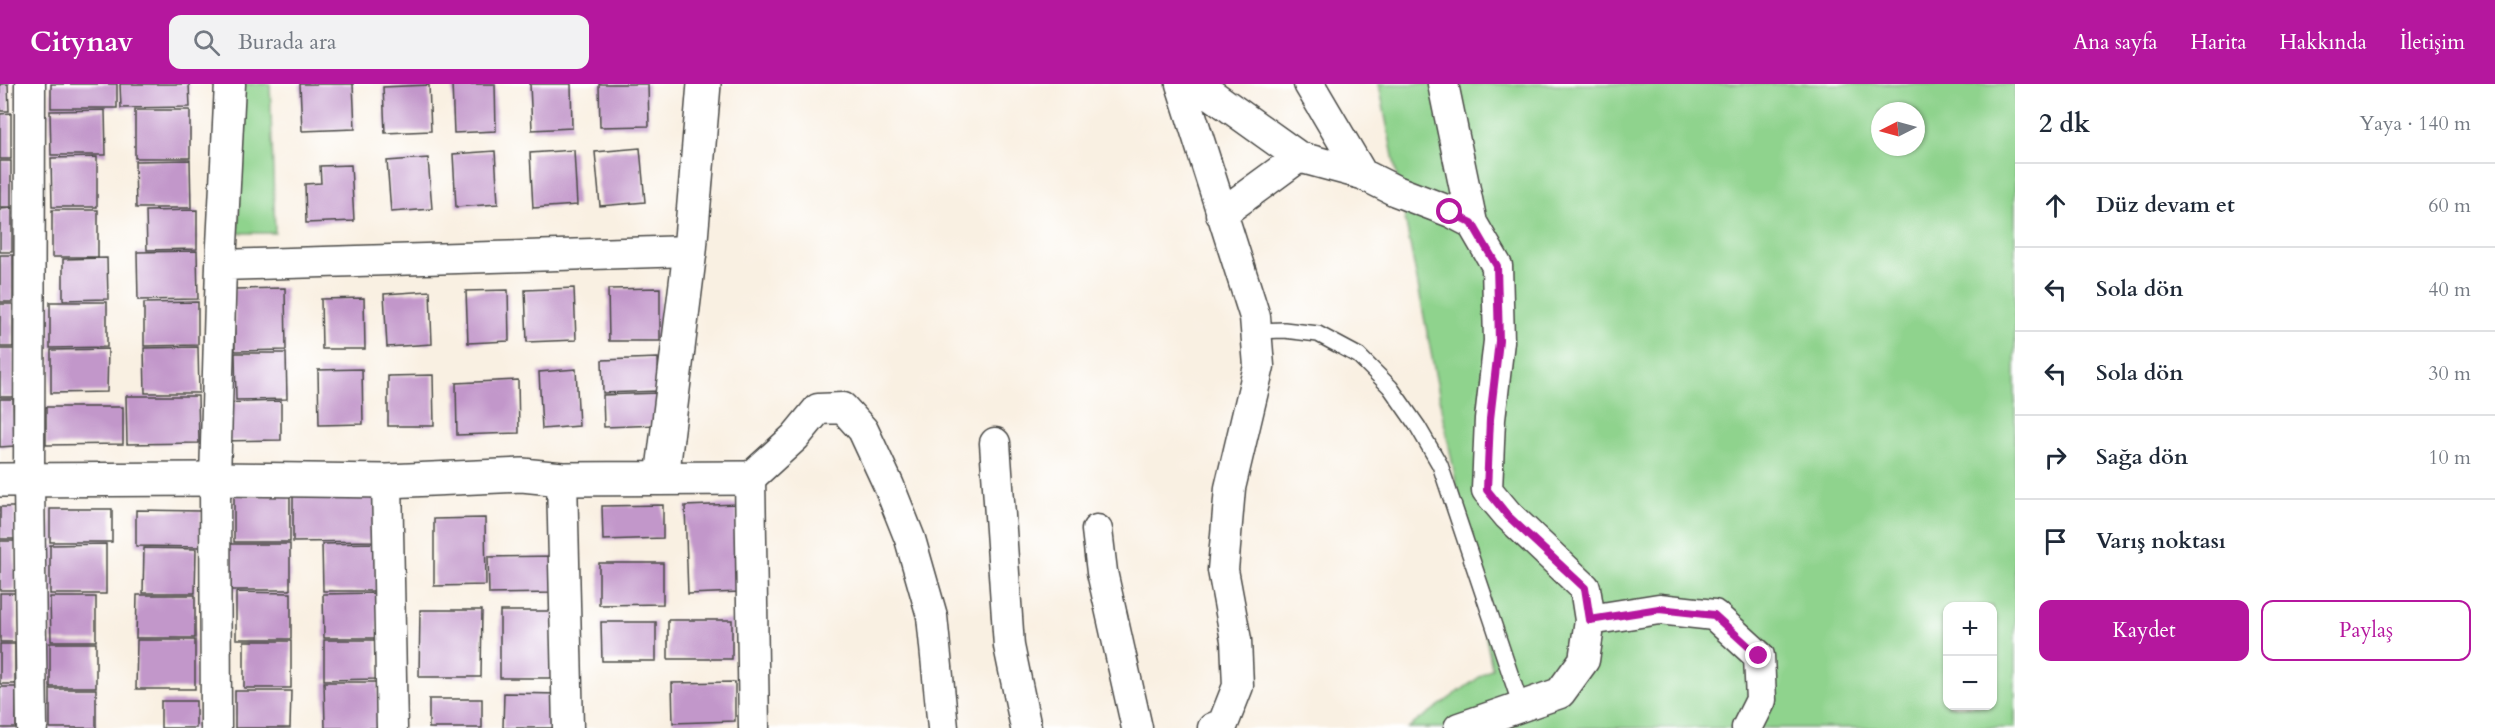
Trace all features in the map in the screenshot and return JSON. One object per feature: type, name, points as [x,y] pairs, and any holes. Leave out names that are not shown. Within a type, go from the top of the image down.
[{"type":"street","points":[[30,84],[14,481],[32,728]]},
{"type":"street","points":[[216,728],[215,479],[220,265],[230,84]]},
{"type":"street","points":[[662,478],[690,252],[704,84]]},
{"type":"street","points":[[1181,84],[1255,317],[1259,366],[1230,488],[1223,570],[1236,640],[1238,686],[1222,724],[1213,728]]},
{"type":"street","points":[[1197,84],[1299,158],[1362,174],[1472,223]]},
{"type":"street","points":[[1309,84],[1362,174]]},
{"type":"street","points":[[1443,84],[1472,223],[1497,266],[1499,341],[1490,419],[1487,490],[1508,516],[1585,588],[1590,620],[1584,660],[1560,693],[1459,728]]},
{"type":"street","points":[[1221,214],[1299,158]]},
{"type":"street","points":[[220,265],[690,252]]},
{"type":"street","points":[[14,481],[215,479],[387,481],[522,475],[562,479],[750,478],[795,436],[818,409],[843,408],[863,430],[910,539],[932,616],[943,728]]},
{"type":"street","points":[[995,443],[1009,646],[1026,728]]},
{"type":"street","points":[[750,478],[754,728]]},
{"type":"street","points":[[562,479],[568,728]]},
{"type":"street","points":[[387,481],[392,728]]},
{"type":"street","points":[[1097,530],[1102,572],[1137,728]]},
{"type":"street","points":[[1590,620],[1659,609],[1714,615],[1759,656],[1761,700],[1747,728]]},
{"type":"lane","points":[[1256,331],[1284,330],[1318,334],[1359,356],[1390,387],[1440,465],[1521,706]]},
{"type":"green space","points":[[243,84],[270,84],[275,233],[238,233]]},
{"type":"green space","points":[[1379,84],[2015,84],[2015,728],[1408,728],[1492,668]]},
{"type":"building","points":[[0,84],[8,84],[9,111],[0,111]]},
{"type":"building","points":[[51,84],[117,84],[117,108],[51,108]]},
{"type":"building","points":[[120,84],[189,84],[190,107],[121,108]]},
{"type":"building","points":[[300,84],[353,84],[355,129],[302,131]]},
{"type":"building","points":[[452,84],[495,84],[496,131],[454,133]]},
{"type":"building","points":[[530,84],[571,84],[572,128],[532,130]]},
{"type":"building","points":[[599,84],[648,84],[649,126],[600,127]]},
{"type":"building","points":[[429,85],[431,131],[385,133],[383,87]]},
{"type":"building","points":[[105,110],[106,155],[51,155],[50,111]]},
{"type":"building","points":[[135,110],[190,110],[190,158],[135,158]]},
{"type":"building","points":[[11,113],[11,159],[0,159],[0,114]]},
{"type":"building","points":[[640,148],[645,202],[600,206],[595,152]]},
{"type":"building","points":[[574,150],[577,205],[533,208],[530,153]]},
{"type":"building","points":[[495,151],[498,204],[456,207],[453,154]]},
{"type":"building","points":[[97,157],[97,207],[52,207],[51,158]]},
{"type":"building","points":[[428,158],[432,209],[391,212],[387,161]]},
{"type":"building","points":[[190,160],[191,208],[136,208],[135,161]]},
{"type":"building","points":[[0,161],[11,161],[11,207],[0,207]]},
{"type":"building","points":[[351,165],[354,221],[306,223],[305,184],[321,183],[320,166]]},
{"type":"building","points":[[12,208],[12,252],[0,252],[0,209]]},
{"type":"building","points":[[52,210],[98,210],[98,257],[52,257]]},
{"type":"building","points":[[197,210],[197,249],[147,250],[146,211]]},
{"type":"building","points":[[197,251],[198,299],[138,300],[137,252]]},
{"type":"building","points":[[0,255],[13,255],[13,302],[0,302]]},
{"type":"building","points":[[107,258],[108,299],[63,300],[63,259]]},
{"type":"building","points":[[285,288],[286,350],[235,351],[234,289]]},
{"type":"building","points":[[574,288],[576,340],[527,342],[525,290]]},
{"type":"building","points":[[660,288],[660,341],[609,341],[608,289]]},
{"type":"building","points":[[508,290],[509,341],[468,343],[466,291]]},
{"type":"building","points":[[430,291],[432,344],[387,347],[384,294]]},
{"type":"building","points":[[364,298],[365,349],[322,349],[321,299]]},
{"type":"building","points":[[50,302],[107,302],[107,347],[50,348]]},
{"type":"building","points":[[198,302],[198,345],[144,346],[144,303]]},
{"type":"building","points":[[0,304],[13,304],[13,347],[0,347]]},
{"type":"building","points":[[198,347],[199,393],[145,393],[144,348]]},
{"type":"building","points":[[0,349],[14,349],[14,397],[0,397]]},
{"type":"building","points":[[108,349],[107,392],[51,393],[51,350]]},
{"type":"building","points":[[235,353],[286,353],[287,399],[236,400]]},
{"type":"building","points":[[658,358],[659,391],[603,393],[602,360]]},
{"type":"building","points":[[362,369],[363,424],[319,425],[318,370]]},
{"type":"building","points":[[576,369],[579,426],[542,429],[539,372]]},
{"type":"building","points":[[433,375],[434,426],[388,426],[388,376]]},
{"type":"building","points":[[518,380],[519,433],[457,435],[456,383]]},
{"type":"building","points":[[659,393],[660,425],[604,427],[603,395]]},
{"type":"building","points":[[126,396],[198,396],[199,443],[127,444]]},
{"type":"building","points":[[0,399],[13,399],[14,446],[0,447]]},
{"type":"building","points":[[281,401],[281,440],[221,441],[220,403]]},
{"type":"building","points":[[46,407],[123,407],[123,444],[46,445]]},
{"type":"building","points":[[376,494],[376,541],[293,542],[293,495]]},
{"type":"building","points":[[234,495],[290,495],[290,542],[234,542]]},
{"type":"building","points":[[737,504],[740,592],[688,594],[685,506]]},
{"type":"building","points":[[663,505],[663,538],[603,540],[602,506]]},
{"type":"building","points":[[0,507],[15,507],[15,539],[0,539]]},
{"type":"building","points":[[50,509],[112,509],[112,542],[50,542]]},
{"type":"building","points":[[136,510],[201,511],[200,547],[136,546]]},
{"type":"building","points":[[485,518],[486,585],[434,586],[434,519]]},
{"type":"building","points":[[0,541],[15,541],[15,590],[0,590]]},
{"type":"building","points":[[376,543],[377,591],[323,591],[322,544]]},
{"type":"building","points":[[106,544],[106,594],[50,594],[50,545]]},
{"type":"building","points":[[228,544],[290,544],[290,590],[228,590]]},
{"type":"building","points":[[144,548],[196,549],[195,593],[143,593]]},
{"type":"building","points":[[556,556],[556,593],[489,594],[488,557]]},
{"type":"building","points":[[599,563],[663,563],[663,604],[599,605]]},
{"type":"building","points":[[236,592],[291,593],[291,639],[236,639]]},
{"type":"building","points":[[0,593],[15,593],[16,642],[0,642]]},
{"type":"building","points":[[377,593],[378,638],[324,638],[323,594]]},
{"type":"building","points":[[137,595],[195,595],[195,638],[136,638]]},
{"type":"building","points":[[50,597],[96,597],[96,641],[51,641]]},
{"type":"building","points":[[420,610],[482,610],[481,677],[419,677]]},
{"type":"building","points":[[500,611],[555,611],[555,678],[500,678]]},
{"type":"building","points":[[668,620],[732,620],[732,659],[668,659]]},
{"type":"building","points":[[601,622],[656,622],[656,661],[602,661]]},
{"type":"building","points":[[137,640],[195,640],[195,689],[136,689]]},
{"type":"building","points":[[324,640],[377,640],[378,679],[324,680]]},
{"type":"building","points":[[244,641],[291,641],[291,688],[244,688]]},
{"type":"building","points":[[50,643],[96,643],[96,687],[50,687]]},
{"type":"building","points":[[0,644],[15,644],[15,684],[0,684]]},
{"type":"building","points":[[324,682],[378,682],[379,728],[325,728]]},
{"type":"building","points":[[735,682],[735,721],[673,723],[672,683]]},
{"type":"building","points":[[0,687],[16,687],[16,728],[0,728]]},
{"type":"building","points":[[50,689],[96,689],[96,728],[50,728]]},
{"type":"building","points":[[235,691],[291,691],[290,728],[235,728]]},
{"type":"building","points":[[504,693],[559,694],[558,728],[503,728]]},
{"type":"building","points":[[429,699],[482,699],[482,728],[429,728]]},
{"type":"building","points":[[161,701],[196,701],[196,728],[161,728]]},
{"type":"route","points":[[1450,212],[1472,223],[1497,266],[1499,341],[1490,419],[1487,490],[1508,516],[1585,588],[1590,620],[1659,609],[1714,615],[1759,656]]}]
